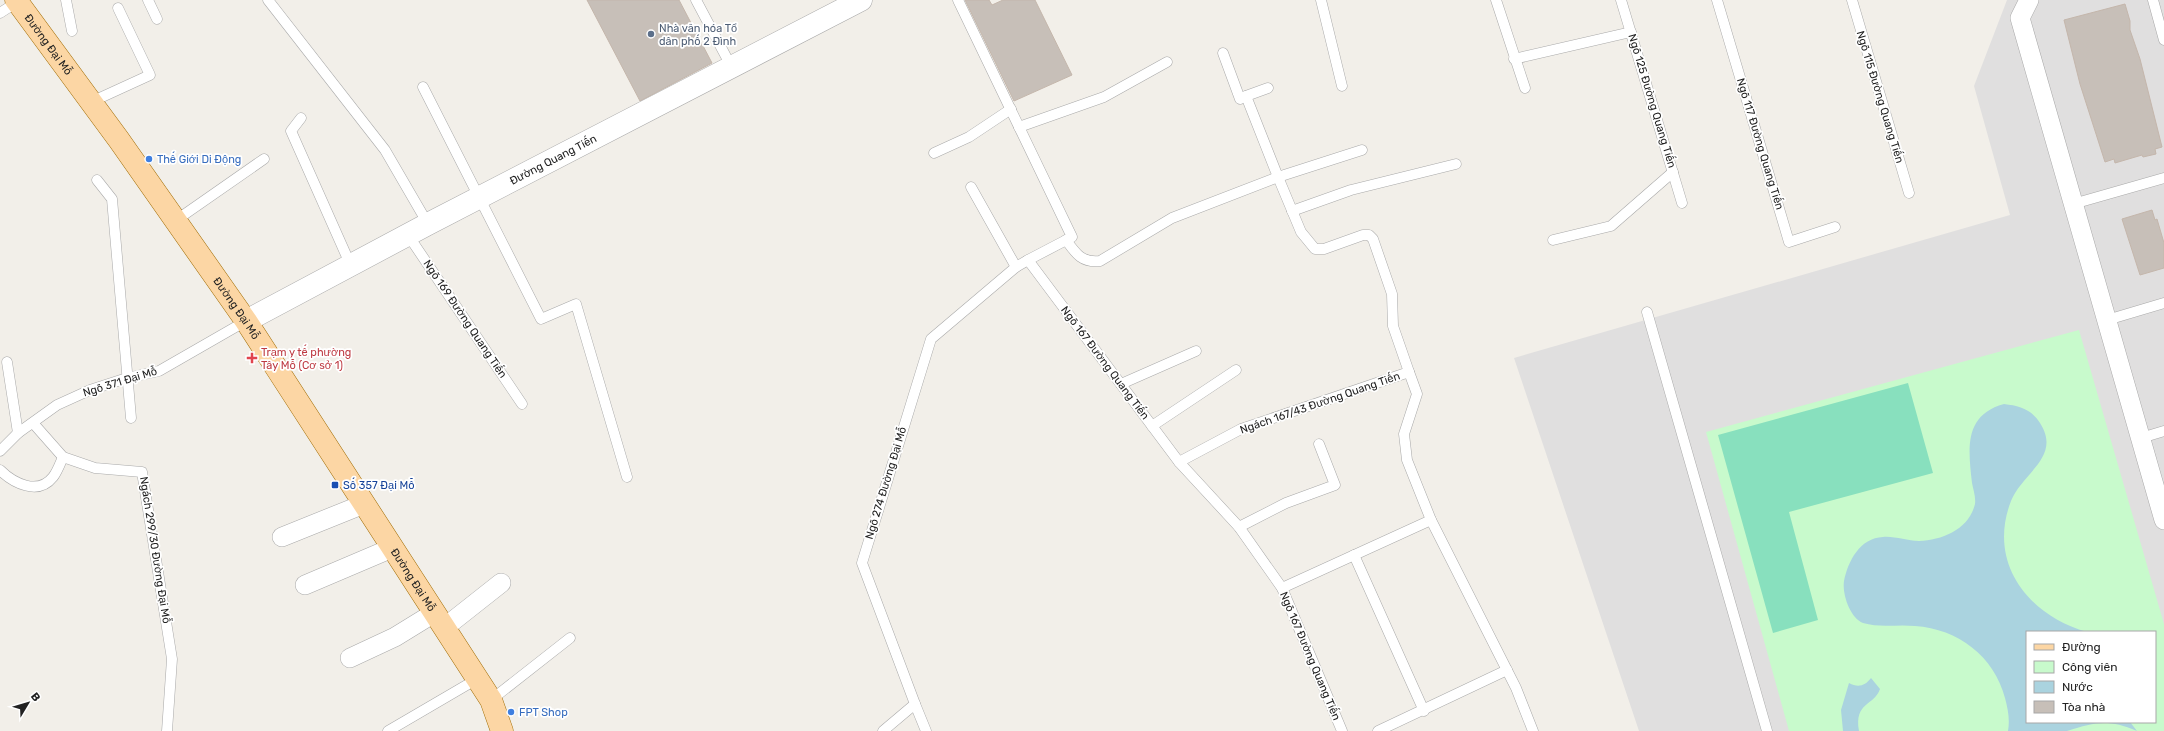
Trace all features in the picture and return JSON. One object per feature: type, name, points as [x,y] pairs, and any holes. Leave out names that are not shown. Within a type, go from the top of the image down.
[{"type":"main road","name":"Đường Đại Mỗ","points":[[11,5],[91,102],[246,321],[491,700],[502,731]]},
{"type":"street","name":"Đường Quang Tiến","points":[[246,321],[480,197],[673,92],[731,66],[837,5],[861,0]]},
{"type":"street","points":[[2029,0],[2020,18],[2164,520]]},
{"type":"street","points":[[282,538],[364,504]]},
{"type":"street","points":[[305,585],[392,548]]},
{"type":"street","points":[[350,658],[395,637],[439,620],[501,583]]},
{"type":"lane","points":[[66,0],[72,31]]},
{"type":"lane","points":[[148,0],[157,19]]},
{"type":"lane","points":[[268,0],[385,150],[428,224]]},
{"type":"lane","points":[[696,0],[731,66]]},
{"type":"lane","points":[[958,0],[1072,237],[1028,260]]},
{"type":"lane","points":[[1320,0],[1342,86]]},
{"type":"lane","points":[[1496,0],[1514,59],[1525,88]]},
{"type":"lane","name":"Ngõ 125 Đường Quang Tiến","points":[[1621,0],[1682,203]]},
{"type":"lane","name":"Ngõ 117 Đường Quang Tiến","points":[[1717,0],[1789,242],[1835,227]]},
{"type":"lane","name":"Ngõ 115 Đường Quang Tiến","points":[[1852,0],[1909,193]]},
{"type":"lane","points":[[2153,0],[2164,40]]},
{"type":"lane","points":[[91,102],[150,74],[118,8]]},
{"type":"lane","points":[[1514,59],[1631,32]]},
{"type":"lane","points":[[1222,53],[1240,99],[1268,88]]},
{"type":"lane","points":[[1019,127],[1104,97],[1167,62]]},
{"type":"lane","points":[[424,87],[541,319],[576,304],[627,477]]},
{"type":"lane","points":[[1246,96],[1301,232],[1315,249],[1324,249],[1363,234],[1369,235],[1373,240],[1392,294],[1394,326],[1409,372]]},
{"type":"lane","points":[[934,153],[969,137],[1011,109]]},
{"type":"lane","points":[[301,118],[291,131],[351,266]]},
{"type":"lane","points":[[1066,240],[1082,258],[1090,262],[1100,260],[1172,218],[1278,177],[1362,150]]},
{"type":"lane","points":[[176,221],[264,159]]},
{"type":"lane","points":[[1292,211],[1351,190],[1456,164]]},
{"type":"lane","points":[[1553,240],[1611,226],[1673,172]]},
{"type":"lane","points":[[2073,204],[2164,178]]},
{"type":"lane","points":[[98,180],[112,199],[131,418]]},
{"type":"lane","points":[[971,187],[1016,267]]},
{"type":"lane","name":"Ngõ 169 Đường Quang Tiến","points":[[408,235],[522,404]]},
{"type":"lane","name":"Ngõ 274 Đường Đại Mỗ","points":[[926,731],[862,563],[931,339],[1016,267],[1028,260]]},
{"type":"lane","name":"Ngõ 167 Đường Quang Tiến","points":[[1028,260],[1179,462],[1240,527],[1282,588],[1342,731]]},
{"type":"lane","points":[[2107,320],[2164,303]]},
{"type":"lane","points":[[1647,312],[1767,731]]},
{"type":"lane","name":"Ngõ 371 Đại Mỗ","points":[[0,451],[18,433],[57,405],[90,390],[127,378],[159,371],[246,321]]},
{"type":"lane","points":[[1121,384],[1196,351]]},
{"type":"lane","points":[[8,362],[18,433]]},
{"type":"lane","points":[[1152,426],[1236,370]]},
{"type":"lane","name":"Ngách 167/43 Đường Quang Tiến","points":[[1179,462],[1241,429],[1409,372],[1417,394],[1404,434],[1407,460],[1431,520],[1507,670],[1532,731]]},
{"type":"lane","points":[[0,470],[10,480],[25,486],[42,486],[52,478],[63,458],[33,423]]},
{"type":"lane","points":[[2141,438],[2164,431]]},
{"type":"lane","points":[[1240,527],[1286,503],[1335,484],[1320,444]]},
{"type":"lane","name":"Ngách 299/30 Đường Đại Mỗ","points":[[63,458],[95,468],[142,472],[172,659],[167,731]]},
{"type":"lane","points":[[1282,588],[1431,520]]},
{"type":"lane","points":[[1354,555],[1424,711]]},
{"type":"lane","points":[[491,700],[570,638]]},
{"type":"lane","points":[[1378,731],[1424,711],[1507,670]]},
{"type":"lane","points":[[388,731],[477,679]]},
{"type":"lane","points":[[883,731],[916,704]]},
{"type":"shaded area","points":[[2007,0],[2164,0],[2164,731],[1639,731],[1514,358],[2010,215],[1974,86]]},
{"type":"green space","points":[[2079,330],[2164,624],[2164,731],[1789,731],[1706,432]]},
{"type":"green space","points":[[1908,383],[1933,473],[1789,512],[1818,620],[1773,633],[1718,435]]},
{"type":"water","points":[[2004,404],[2025,409],[2037,418],[2046,435],[2046,446],[2043,455],[2038,464],[2016,491],[2011,501],[2005,524],[2004,545],[2009,565],[2018,583],[2031,599],[2047,613],[2066,624],[2084,631],[2026,631],[2026,723],[2102,723],[2067,731],[2008,731],[2008,710],[2000,683],[1992,669],[1972,647],[1959,639],[1931,628],[1863,623],[1854,616],[1848,605],[1844,592],[1846,573],[1856,552],[1868,541],[1883,537],[1919,541],[1928,540],[1954,532],[1967,520],[1972,513],[1975,504],[1970,457],[1972,434],[1975,425],[1982,416],[1991,409]]},
{"type":"water","points":[[1871,678],[1880,689],[1873,699],[1862,709],[1859,715],[1859,731],[1843,731],[1841,710],[1849,683],[1858,686],[1866,683]]},
{"type":"water","points":[[2110,723],[2131,723],[2137,731],[2127,727]]},
{"type":"building","name":"Nhà văn hóa Tổ dân phố 2 Đình","points":[[587,0],[679,0],[712,63],[640,101]]},
{"type":"building","points":[[965,0],[989,0],[992,5],[1003,0],[1035,0],[1072,75],[1014,101]]},
{"type":"building","points":[[2125,4],[2130,21],[2130,30],[2140,59],[2162,147],[2155,149],[2156,154],[2143,157],[2142,155],[2115,163],[2114,159],[2105,162],[2080,84],[2064,20]]},
{"type":"building","points":[[2152,210],[2155,220],[2157,219],[2164,243],[2164,268],[2140,275],[2122,219]]},
{"type":"place","name":"Nhà văn hóa Tổ dân phố 2 Đình","points":[[651,34]]},
{"type":"place","name":"Thế Giới Di Động","points":[[149,159]]},
{"type":"place","name":"Trạm y tế phường Tây Mỗ (Cơ sở 1)","points":[[252,358]]},
{"type":"place","name":"Số 357 Đại Mỗ","points":[[335,485]]},
{"type":"place","name":"FPT Shop","points":[[511,712]]}]
